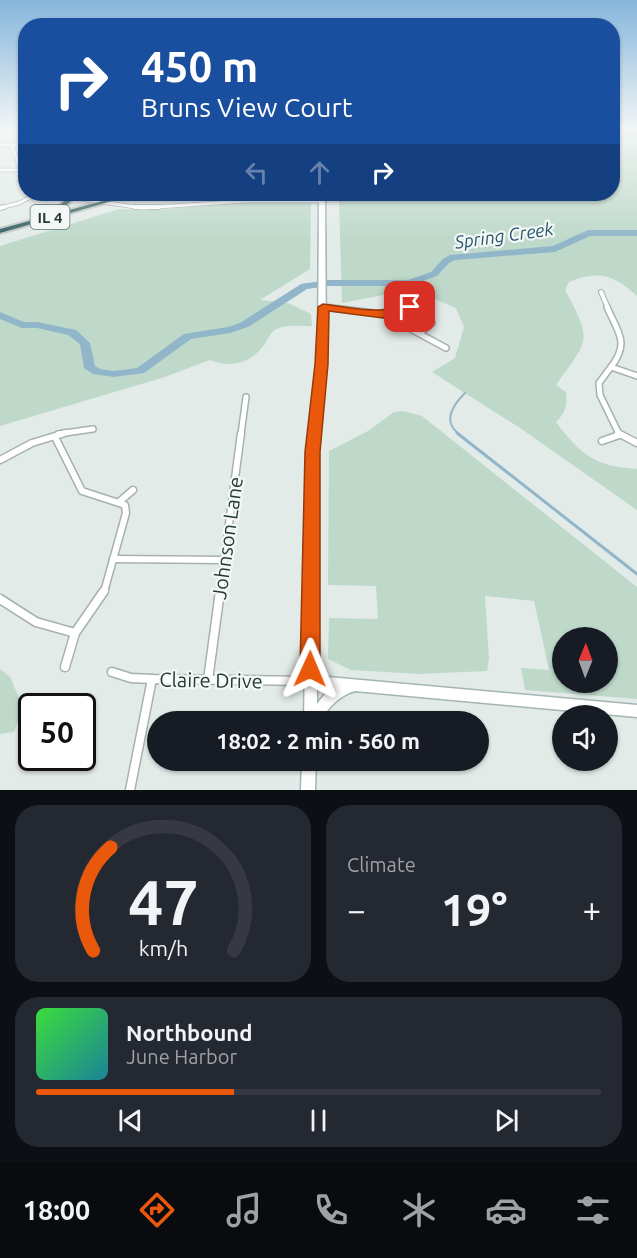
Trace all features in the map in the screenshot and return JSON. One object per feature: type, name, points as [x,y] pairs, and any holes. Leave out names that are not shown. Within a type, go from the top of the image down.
[{"type":"highway","points":[[62,207],[68,201]]},
{"type":"highway","name":"IL 4","points":[[0,224],[83,201]]},
{"type":"highway","points":[[0,230],[76,206],[84,201]]},
{"type":"highway","name":"IL 4","points":[[0,230],[106,201]]},
{"type":"highway","points":[[117,201],[123,207]]},
{"type":"main road","points":[[311,711],[313,452],[321,364],[324,272],[322,201]]},
{"type":"main road","points":[[310,681],[637,711]]},
{"type":"main road","points":[[318,711],[337,692],[359,685]]},
{"type":"main road","points":[[308,790],[309,771]]},
{"type":"street","points":[[0,170],[18,170]]},
{"type":"street","points":[[0,208],[22,201]]},
{"type":"street","points":[[90,201],[123,207],[153,208],[238,201]]},
{"type":"street","points":[[601,292],[622,342],[621,354],[599,383],[598,389],[612,423],[620,435],[637,443]]},
{"type":"street","points":[[323,307],[383,314],[446,348]]},
{"type":"street","points":[[383,314],[404,307],[422,310],[430,316],[432,323],[420,333]]},
{"type":"street","points":[[611,367],[637,376]]},
{"type":"street","name":"Johnson Lane","points":[[208,680],[246,397]]},
{"type":"street","points":[[0,460],[15,450],[75,429],[93,429]]},
{"type":"street","points":[[602,441],[620,435]]},
{"type":"street","points":[[55,436],[82,491],[89,495],[119,502],[125,505],[126,513],[103,594],[75,633],[65,667]]},
{"type":"street","points":[[119,502],[134,489]]},
{"type":"street","points":[[113,560],[224,560]]},
{"type":"street","points":[[0,599],[36,622],[75,633]]},
{"type":"street","name":"Claire Drive","points":[[112,672],[131,678],[152,679],[310,681]]},
{"type":"street","points":[[130,790],[152,679]]},
{"type":"green space","points":[[620,165],[637,165],[637,296],[621,283],[606,277],[589,276],[569,282],[565,290],[580,320],[583,339],[581,348],[556,385],[566,392],[566,405],[564,412],[556,422],[573,443],[590,457],[610,465],[637,469],[637,510],[520,428],[432,372],[455,358],[464,327],[456,308],[420,293],[399,292],[342,303],[339,201],[620,201]]},
{"type":"green space","points":[[241,202],[311,203],[310,269],[260,300],[288,303],[311,314],[312,326],[283,327],[275,330],[259,351],[240,363],[226,364],[210,360],[165,377],[0,426],[0,246],[119,209],[159,210]]},
{"type":"green space","points":[[403,411],[422,416],[637,587],[637,699],[562,693],[618,693],[618,627],[552,627],[552,692],[525,690],[521,668],[549,670],[534,601],[485,596],[489,659],[487,671],[419,674],[351,670],[328,659],[329,618],[378,619],[376,586],[328,585],[329,451],[368,431],[394,412]]},
{"type":"green space","points":[[0,669],[10,677],[18,695],[18,721],[14,732],[0,734]]},
{"type":"waterway","name":"Spring Creek","points":[[0,315],[22,325],[37,325],[72,332],[85,343],[90,368],[97,372],[114,374],[140,371],[188,336],[230,330],[244,325],[304,286],[328,283],[409,283],[434,274],[453,257],[555,249],[588,233],[637,233]]},
{"type":"waterway","points":[[459,434],[451,424],[450,418],[453,408],[465,393]]},
{"type":"waterway","points":[[457,433],[637,574]]},
{"type":"route","points":[[310,669],[313,452],[321,364],[323,307],[383,314],[398,308],[410,307]]}]
